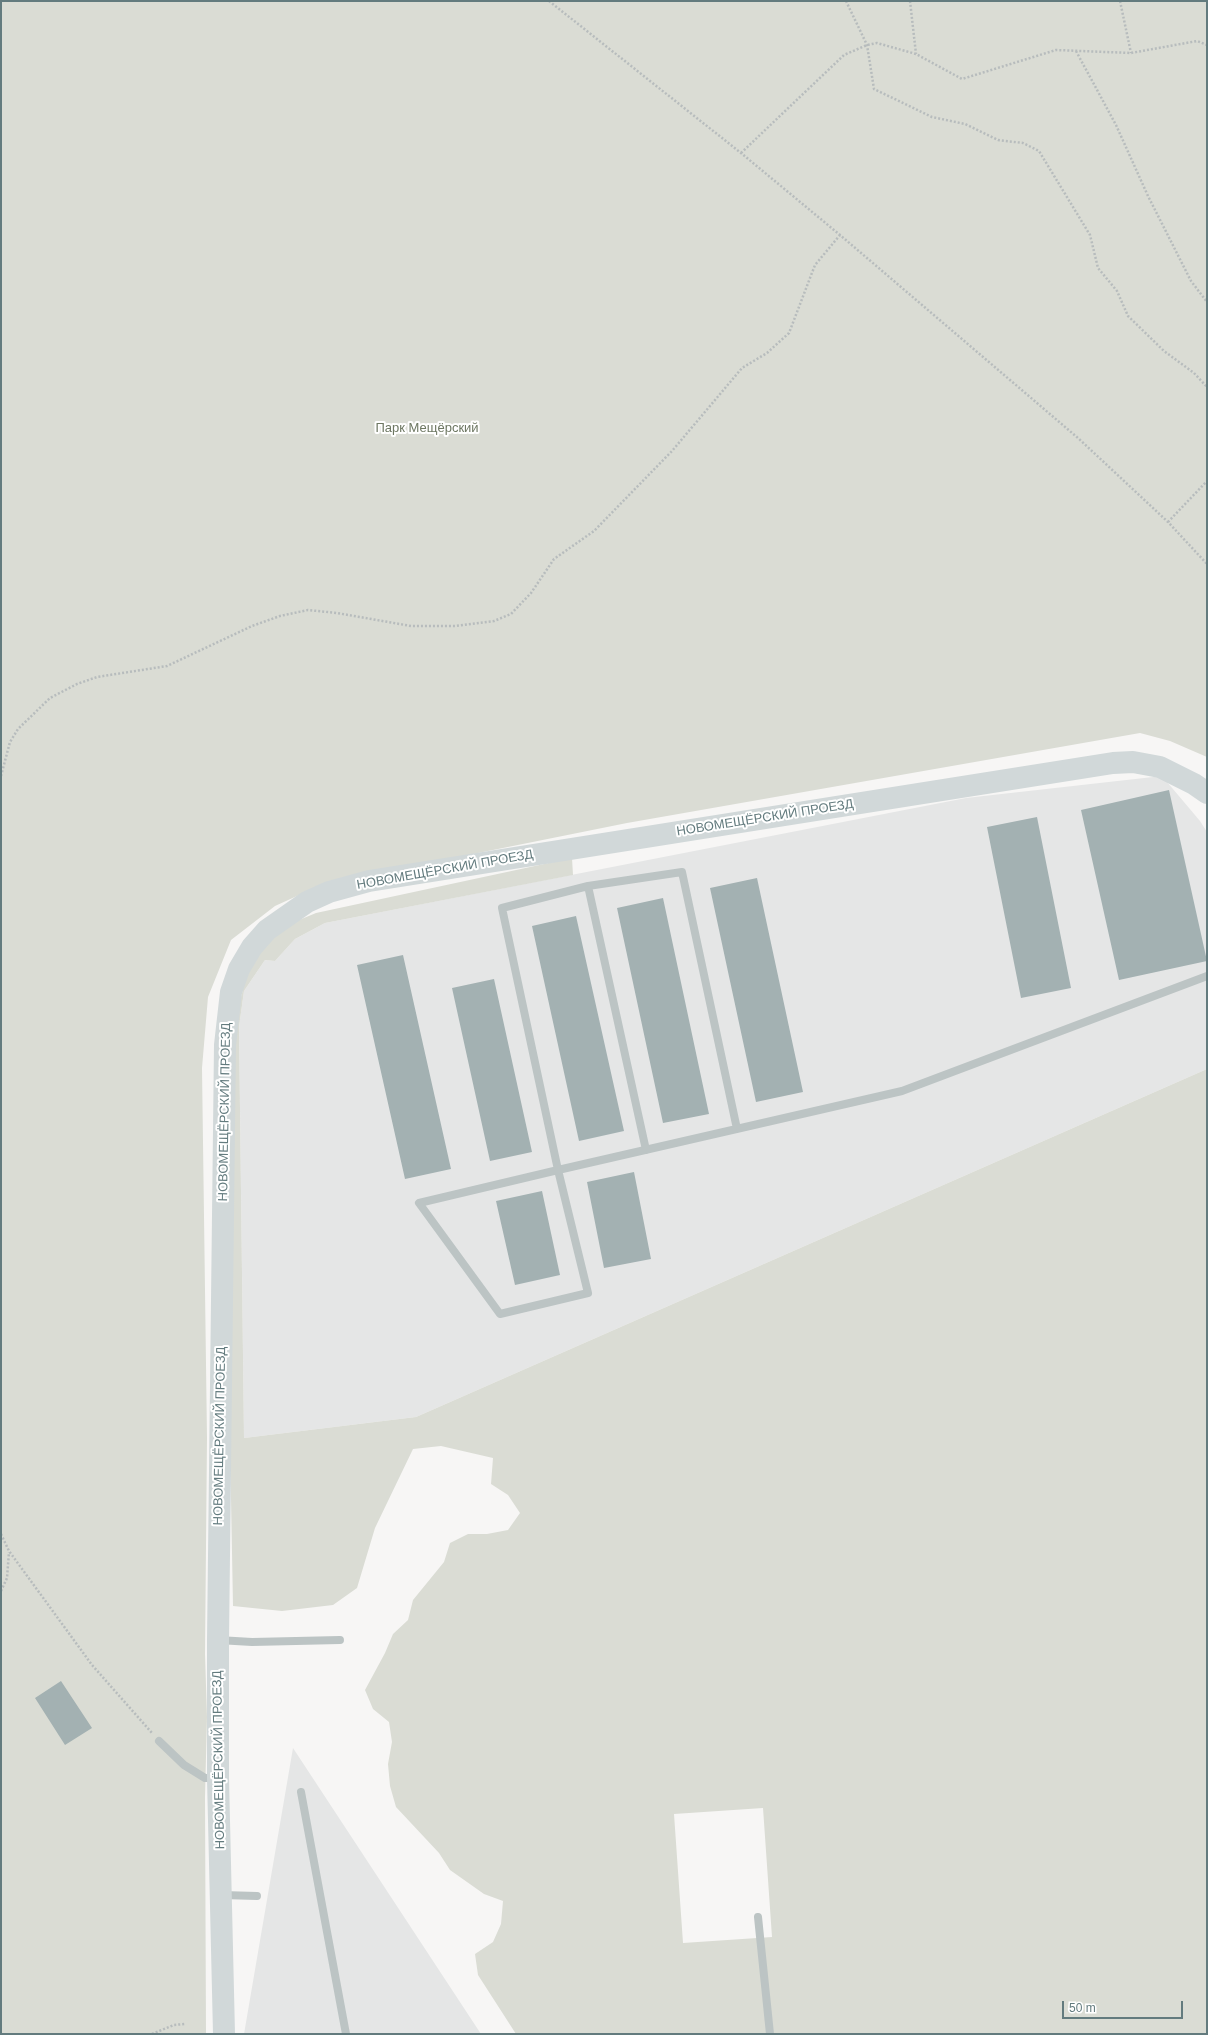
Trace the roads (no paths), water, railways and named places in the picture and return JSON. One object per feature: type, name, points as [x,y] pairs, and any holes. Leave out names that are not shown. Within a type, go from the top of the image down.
[{"type":"street","name":"НОВОМЕЩЁРСКИЙ ПРОЕЗД","points":[[224,2034],[218,1778],[218,1640],[225,1045],[231,992],[239,969],[252,947],[267,930],[307,902],[329,892],[369,881],[1113,763],[1133,762],[1160,767],[1194,784],[1207,793]]},
{"type":"lane","points":[[737,1129],[682,872],[588,886],[502,908],[558,1170],[588,1293],[500,1314],[419,1203],[558,1170],[646,1150],[902,1091],[1207,976]]},
{"type":"lane","points":[[588,886],[646,1150]]},
{"type":"lane","points":[[218,1640],[252,1642],[340,1640]]},
{"type":"lane","points":[[159,1741],[184,1765],[205,1778],[218,1778]]},
{"type":"lane","points":[[301,1792],[346,2034]]},
{"type":"lane","points":[[221,1895],[257,1896]]},
{"type":"lane","points":[[758,1917],[770,2034]]},
{"type":"park label","name":"Парк Мещёрский","points":[[427,428]]}]
